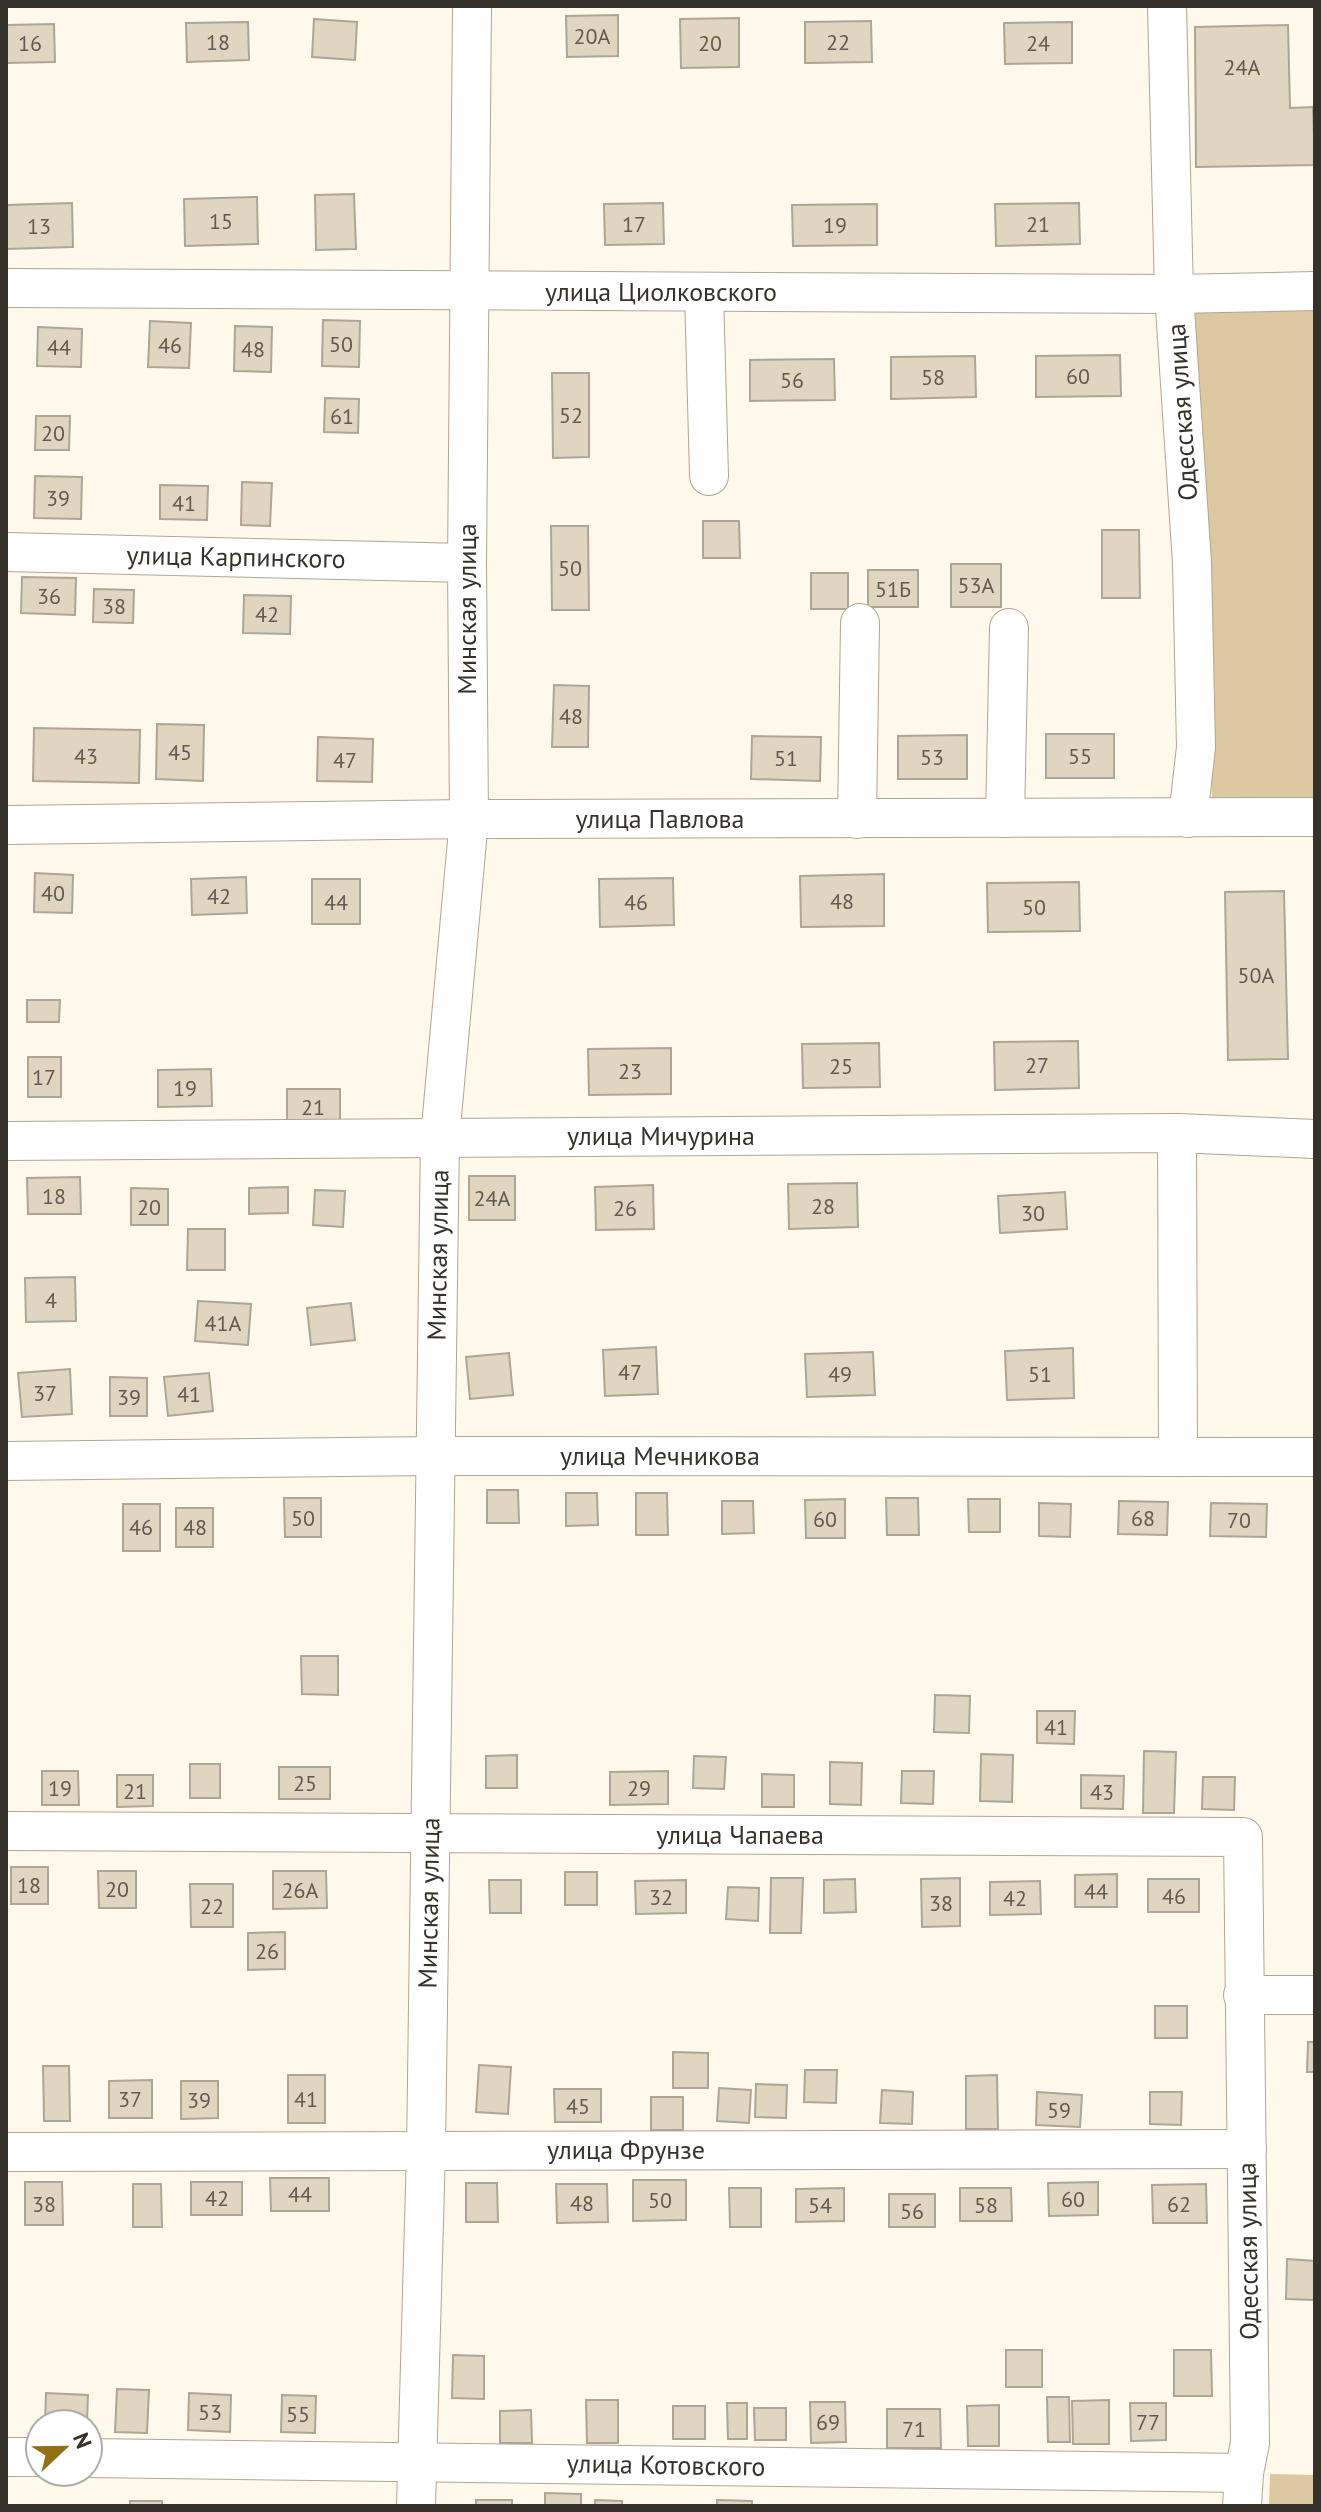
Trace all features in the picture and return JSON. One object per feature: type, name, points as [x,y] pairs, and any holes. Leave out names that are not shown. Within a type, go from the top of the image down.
[{"type":"street","name":"Минская улица","points":[[416,2506],[426,2151],[440,1138],[469,819],[467,563],[472,6]]},
{"type":"street","name":"Одесская улица","points":[[1167,6],[1174,294],[1192,563],[1196,747],[1188,818]]},
{"type":"street","name":"улица Циолковского","points":[[6,288],[1174,294],[1315,291]]},
{"type":"street","points":[[704,292],[709,476]]},
{"type":"street","name":"улица Карпинского","points":[[6,552],[467,563]]},
{"type":"street","points":[[857,819],[860,623]]},
{"type":"street","points":[[1005,818],[1009,628]]},
{"type":"street","name":"улица Павлова","points":[[6,825],[469,819],[1315,817]]},
{"type":"street","points":[[1177,1133],[1178,1457]]},
{"type":"street","name":"улица Мичурина","points":[[6,1141],[1177,1133],[1315,1139]]},
{"type":"street","name":"улица Мечникова","points":[[6,1461],[435,1456],[1315,1457]]},
{"type":"street","name":"улица Чапаева","points":[[6,1831],[1243,1837],[1243,1995]]},
{"type":"street","name":"Одесская улица","points":[[1243,1995],[1250,2443],[1243,2489]]},
{"type":"street","points":[[1243,1995],[1315,1995]]},
{"type":"street","name":"улица Фрунзе","points":[[6,2152],[1247,2149]]},
{"type":"street","name":"улица Котовского","points":[[104,2458],[416,2462],[1243,2489]]},
{"type":"shaded area","points":[[1188,310],[1315,310],[1315,798],[1212,799]]},
{"type":"shaded area","points":[[1270,2474],[1315,2475],[1315,2506],[1269,2506]]},
{"type":"building","points":[[618,15],[618,56],[567,57],[566,16]]},
{"type":"building","points":[[739,18],[739,67],[681,68],[680,19]]},
{"type":"building","points":[[314,19],[357,22],[355,60],[312,57]]},
{"type":"building","points":[[871,21],[872,62],[805,63],[805,22]]},
{"type":"building","points":[[248,22],[249,60],[187,62],[186,23]]},
{"type":"building","points":[[1072,22],[1072,63],[1005,64],[1004,23]]},
{"type":"building","points":[[54,24],[55,62],[6,63],[6,25]]},
{"type":"building","points":[[1288,25],[1290,108],[1313,107],[1315,165],[1196,167],[1195,27]]},
{"type":"building","points":[[354,194],[356,249],[316,250],[315,195]]},
{"type":"building","points":[[257,197],[258,244],[185,246],[184,199]]},
{"type":"building","points":[[72,203],[73,247],[6,249],[6,205]]},
{"type":"building","points":[[663,203],[664,244],[605,245],[604,204]]},
{"type":"building","points":[[1079,203],[1080,244],[996,246],[995,204]]},
{"type":"building","points":[[877,204],[877,245],[793,246],[792,205]]},
{"type":"building","points":[[323,320],[360,321],[359,367],[322,366]]},
{"type":"building","points":[[150,321],[191,323],[189,368],[148,367]]},
{"type":"building","points":[[235,326],[272,327],[271,372],[234,371]]},
{"type":"building","points":[[38,327],[82,329],[81,367],[37,366]]},
{"type":"building","points":[[1120,355],[1121,396],[1036,397],[1036,356]]},
{"type":"building","points":[[975,356],[976,397],[891,399],[891,357]]},
{"type":"building","points":[[834,359],[835,400],[750,401],[750,360]]},
{"type":"building","points":[[552,373],[589,373],[589,457],[553,458]]},
{"type":"building","points":[[325,398],[359,399],[358,433],[324,432]]},
{"type":"building","points":[[36,416],[70,416],[69,450],[35,450]]},
{"type":"building","points":[[35,476],[82,477],[81,519],[34,518]]},
{"type":"building","points":[[242,482],[272,483],[270,526],[241,525]]},
{"type":"building","points":[[160,485],[208,486],[207,520],[160,519]]},
{"type":"building","points":[[703,521],[739,521],[740,558],[703,558]]},
{"type":"building","points":[[551,526],[588,526],[589,610],[552,610]]},
{"type":"building","points":[[1102,530],[1139,530],[1140,598],[1102,598]]},
{"type":"building","points":[[951,564],[1001,564],[1001,607],[951,607]]},
{"type":"building","points":[[868,570],[918,570],[918,607],[868,607]]},
{"type":"building","points":[[811,573],[848,573],[848,609],[811,609]]},
{"type":"building","points":[[22,577],[76,578],[75,615],[21,613]]},
{"type":"building","points":[[94,589],[134,590],[133,623],[93,622]]},
{"type":"building","points":[[244,595],[291,596],[290,634],[243,633]]},
{"type":"building","points":[[554,685],[589,686],[588,747],[552,747]]},
{"type":"building","points":[[157,724],[204,725],[203,781],[156,779]]},
{"type":"building","points":[[34,728],[140,730],[139,783],[33,781]]},
{"type":"building","points":[[1046,734],[1114,734],[1114,778],[1046,778]]},
{"type":"building","points":[[967,735],[967,779],[898,779],[898,736]]},
{"type":"building","points":[[752,736],[821,737],[820,781],[751,779]]},
{"type":"building","points":[[318,737],[373,739],[372,782],[317,781]]},
{"type":"building","points":[[35,873],[73,875],[72,913],[34,912]]},
{"type":"building","points":[[884,874],[884,926],[801,927],[800,876]]},
{"type":"building","points":[[246,877],[247,913],[192,915],[191,879]]},
{"type":"building","points":[[673,878],[674,925],[600,927],[599,879]]},
{"type":"building","points":[[312,879],[360,879],[360,924],[312,924]]},
{"type":"building","points":[[1079,882],[1080,931],[988,932],[987,883]]},
{"type":"building","points":[[1284,891],[1288,1059],[1228,1060],[1225,892]]},
{"type":"building","points":[[27,1000],[60,1000],[59,1022],[27,1022]]},
{"type":"building","points":[[1078,1041],[1079,1088],[995,1090],[994,1042]]},
{"type":"building","points":[[879,1043],[880,1087],[803,1088],[802,1044]]},
{"type":"building","points":[[671,1048],[671,1094],[589,1095],[588,1049]]},
{"type":"building","points":[[28,1057],[61,1057],[61,1097],[28,1097]]},
{"type":"building","points":[[211,1069],[212,1106],[158,1107],[158,1070]]},
{"type":"building","points":[[287,1089],[340,1089],[340,1125],[287,1125]]},
{"type":"building","points":[[469,1176],[515,1176],[515,1220],[469,1220]]},
{"type":"building","points":[[80,1177],[81,1214],[28,1214],[27,1178]]},
{"type":"building","points":[[857,1183],[858,1227],[789,1229],[788,1184]]},
{"type":"building","points":[[653,1185],[654,1229],[596,1230],[595,1187]]},
{"type":"building","points":[[288,1187],[288,1213],[249,1214],[249,1188]]},
{"type":"building","points":[[131,1188],[168,1189],[168,1225],[131,1225]]},
{"type":"building","points":[[315,1190],[345,1191],[343,1227],[313,1225]]},
{"type":"building","points":[[1065,1192],[1067,1229],[1000,1233],[998,1196]]},
{"type":"building","points":[[188,1229],[225,1229],[225,1270],[187,1270]]},
{"type":"building","points":[[75,1277],[76,1321],[26,1322],[25,1278]]},
{"type":"building","points":[[198,1301],[251,1304],[248,1345],[195,1341]]},
{"type":"building","points":[[351,1303],[355,1340],[311,1345],[307,1308]]},
{"type":"building","points":[[656,1347],[658,1394],[605,1396],[603,1350]]},
{"type":"building","points":[[1073,1348],[1074,1398],[1007,1400],[1005,1351]]},
{"type":"building","points":[[873,1352],[875,1395],[807,1397],[805,1354]]},
{"type":"building","points":[[509,1353],[513,1395],[470,1399],[466,1357]]},
{"type":"building","points":[[70,1369],[72,1414],[22,1417],[18,1373]]},
{"type":"building","points":[[209,1373],[213,1411],[168,1416],[164,1377]]},
{"type":"building","points":[[110,1377],[147,1378],[147,1416],[110,1416]]},
{"type":"building","points":[[487,1490],[518,1490],[519,1523],[487,1523]]},
{"type":"building","points":[[566,1493],[597,1493],[598,1525],[566,1526]]},
{"type":"building","points":[[636,1493],[667,1493],[668,1535],[636,1535]]},
{"type":"building","points":[[284,1498],[321,1498],[321,1537],[285,1537]]},
{"type":"building","points":[[886,1498],[918,1498],[919,1535],[887,1535]]},
{"type":"building","points":[[845,1499],[845,1538],[806,1538],[805,1500]]},
{"type":"building","points":[[968,1499],[1000,1499],[1000,1532],[969,1532]]},
{"type":"building","points":[[722,1501],[753,1501],[754,1533],[722,1534]]},
{"type":"building","points":[[1119,1501],[1168,1502],[1167,1535],[1118,1534]]},
{"type":"building","points":[[1039,1503],[1071,1504],[1070,1537],[1039,1536]]},
{"type":"building","points":[[1211,1503],[1267,1504],[1266,1537],[1210,1536]]},
{"type":"building","points":[[123,1504],[160,1504],[160,1551],[123,1551]]},
{"type":"building","points":[[176,1508],[213,1508],[213,1547],[176,1547]]},
{"type":"building","points":[[301,1656],[338,1656],[338,1695],[302,1694]]},
{"type":"building","points":[[935,1695],[970,1696],[969,1733],[934,1732]]},
{"type":"building","points":[[1037,1711],[1075,1711],[1074,1744],[1037,1743]]},
{"type":"building","points":[[1144,1751],[1176,1752],[1174,1813],[1143,1813]]},
{"type":"building","points":[[981,1754],[1013,1755],[1012,1802],[980,1801]]},
{"type":"building","points":[[517,1755],[517,1788],[486,1788],[486,1756]]},
{"type":"building","points":[[694,1756],[726,1757],[724,1789],[693,1788]]},
{"type":"building","points":[[830,1762],[862,1763],[861,1805],[830,1804]]},
{"type":"building","points":[[190,1764],[220,1764],[220,1798],[190,1798]]},
{"type":"building","points":[[279,1767],[330,1767],[330,1799],[279,1799]]},
{"type":"building","points":[[42,1771],[78,1771],[79,1805],[42,1805]]},
{"type":"building","points":[[668,1771],[668,1804],[610,1805],[610,1772]]},
{"type":"building","points":[[902,1771],[934,1771],[933,1804],[901,1803]]},
{"type":"building","points":[[762,1774],[794,1775],[794,1807],[762,1807]]},
{"type":"building","points":[[117,1775],[153,1775],[153,1806],[117,1807]]},
{"type":"building","points":[[1081,1775],[1124,1776],[1123,1809],[1081,1808]]},
{"type":"building","points":[[1203,1777],[1235,1777],[1234,1810],[1202,1809]]},
{"type":"building","points":[[11,1867],[48,1867],[48,1904],[11,1904]]},
{"type":"building","points":[[98,1871],[136,1871],[136,1908],[99,1908]]},
{"type":"building","points":[[273,1871],[326,1871],[327,1908],[273,1909]]},
{"type":"building","points":[[565,1872],[597,1872],[597,1905],[565,1905]]},
{"type":"building","points":[[1117,1874],[1117,1907],[1075,1907],[1075,1875]]},
{"type":"building","points":[[771,1878],[803,1878],[801,1933],[770,1933]]},
{"type":"building","points":[[960,1878],[960,1926],[922,1927],[921,1879]]},
{"type":"building","points":[[855,1879],[856,1912],[824,1913],[824,1880]]},
{"type":"building","points":[[1148,1879],[1199,1879],[1199,1912],[1148,1912]]},
{"type":"building","points":[[489,1880],[521,1880],[521,1913],[490,1913]]},
{"type":"building","points":[[686,1880],[686,1913],[636,1914],[635,1881]]},
{"type":"building","points":[[1040,1881],[1041,1914],[990,1915],[990,1882]]},
{"type":"building","points":[[190,1884],[233,1884],[233,1927],[191,1927]]},
{"type":"building","points":[[728,1887],[759,1888],[758,1921],[726,1919]]},
{"type":"building","points":[[285,1932],[285,1969],[248,1970],[248,1933]]},
{"type":"building","points":[[1155,2006],[1187,2006],[1187,2038],[1155,2038]]},
{"type":"building","points":[[1308,2042],[1315,2042],[1315,2072],[1307,2072]]},
{"type":"building","points":[[673,2052],[708,2053],[708,2088],[673,2088]]},
{"type":"building","points":[[479,2065],[511,2067],[508,2114],[476,2112]]},
{"type":"building","points":[[43,2066],[69,2066],[70,2121],[44,2121]]},
{"type":"building","points":[[805,2070],[837,2070],[836,2103],[804,2102]]},
{"type":"building","points":[[288,2075],[325,2075],[325,2123],[288,2123]]},
{"type":"building","points":[[997,2075],[998,2129],[966,2129],[966,2076]]},
{"type":"building","points":[[152,2080],[152,2118],[109,2118],[109,2081]]},
{"type":"building","points":[[181,2081],[218,2081],[218,2118],[181,2119]]},
{"type":"building","points":[[756,2084],[787,2085],[786,2118],[755,2117]]},
{"type":"building","points":[[719,2088],[751,2090],[749,2123],[717,2121]]},
{"type":"building","points":[[554,2089],[601,2089],[601,2122],[555,2122]]},
{"type":"building","points":[[882,2090],[913,2092],[912,2124],[880,2123]]},
{"type":"building","points":[[1037,2092],[1082,2095],[1080,2127],[1036,2125]]},
{"type":"building","points":[[1150,2092],[1182,2092],[1181,2125],[1150,2124]]},
{"type":"building","points":[[651,2097],[683,2097],[683,2130],[651,2130]]},
{"type":"building","points":[[270,2178],[329,2178],[329,2211],[271,2211]]},
{"type":"building","points":[[633,2180],[686,2180],[686,2220],[633,2221]]},
{"type":"building","points":[[25,2182],[62,2182],[63,2225],[25,2225]]},
{"type":"building","points":[[191,2182],[242,2182],[242,2215],[191,2215]]},
{"type":"building","points":[[1098,2182],[1098,2215],[1049,2216],[1048,2183]]},
{"type":"building","points":[[466,2183],[497,2183],[498,2222],[466,2222]]},
{"type":"building","points":[[133,2184],[161,2184],[162,2227],[133,2227]]},
{"type":"building","points":[[556,2184],[607,2184],[608,2222],[557,2223]]},
{"type":"building","points":[[1206,2184],[1207,2223],[1153,2223],[1152,2185]]},
{"type":"building","points":[[729,2188],[761,2188],[761,2227],[730,2227]]},
{"type":"building","points":[[844,2188],[844,2221],[796,2222],[796,2189]]},
{"type":"building","points":[[960,2188],[1011,2188],[1012,2221],[960,2221]]},
{"type":"building","points":[[889,2194],[935,2194],[935,2227],[889,2227]]},
{"type":"building","points":[[1287,2259],[1315,2261],[1315,2300],[1286,2299]]},
{"type":"building","points":[[1006,2350],[1042,2350],[1042,2387],[1006,2387]]},
{"type":"building","points":[[1174,2350],[1211,2350],[1212,2396],[1174,2396]]},
{"type":"building","points":[[453,2355],[484,2356],[484,2399],[452,2398]]},
{"type":"building","points":[[117,2389],[149,2390],[147,2433],[115,2432]]},
{"type":"building","points":[[46,2393],[88,2395],[88,2408],[46,2408]]},
{"type":"building","points":[[189,2393],[231,2395],[230,2432],[188,2430]]},
{"type":"building","points":[[282,2395],[316,2396],[315,2433],[281,2432]]},
{"type":"building","points":[[1047,2397],[1069,2397],[1070,2442],[1048,2442]]},
{"type":"building","points":[[586,2400],[618,2400],[618,2443],[587,2443]]},
{"type":"building","points":[[1109,2400],[1109,2444],[1073,2444],[1072,2401]]},
{"type":"building","points":[[810,2402],[845,2402],[846,2442],[811,2443]]},
{"type":"building","points":[[727,2403],[747,2403],[747,2439],[728,2439]]},
{"type":"building","points":[[1130,2403],[1166,2403],[1166,2440],[1131,2441]]},
{"type":"building","points":[[999,2405],[999,2446],[968,2446],[967,2406]]},
{"type":"building","points":[[673,2406],[705,2406],[705,2439],[673,2439]]},
{"type":"building","points":[[754,2408],[786,2408],[786,2440],[755,2440]]},
{"type":"building","points":[[887,2409],[940,2409],[941,2448],[887,2448]]},
{"type":"building","points":[[531,2410],[532,2443],[500,2443],[500,2411]]},
{"type":"building","points":[[545,2493],[581,2494],[581,2506],[545,2506]]},
{"type":"building","points":[[476,2500],[512,2500],[512,2506],[476,2506]]},
{"type":"building","points":[[595,2500],[622,2501],[622,2506],[595,2506]]},
{"type":"building","points":[[717,2500],[752,2501],[752,2506],[717,2506]]},
{"type":"building","points":[[130,2501],[162,2501],[162,2506],[130,2506]]}]
